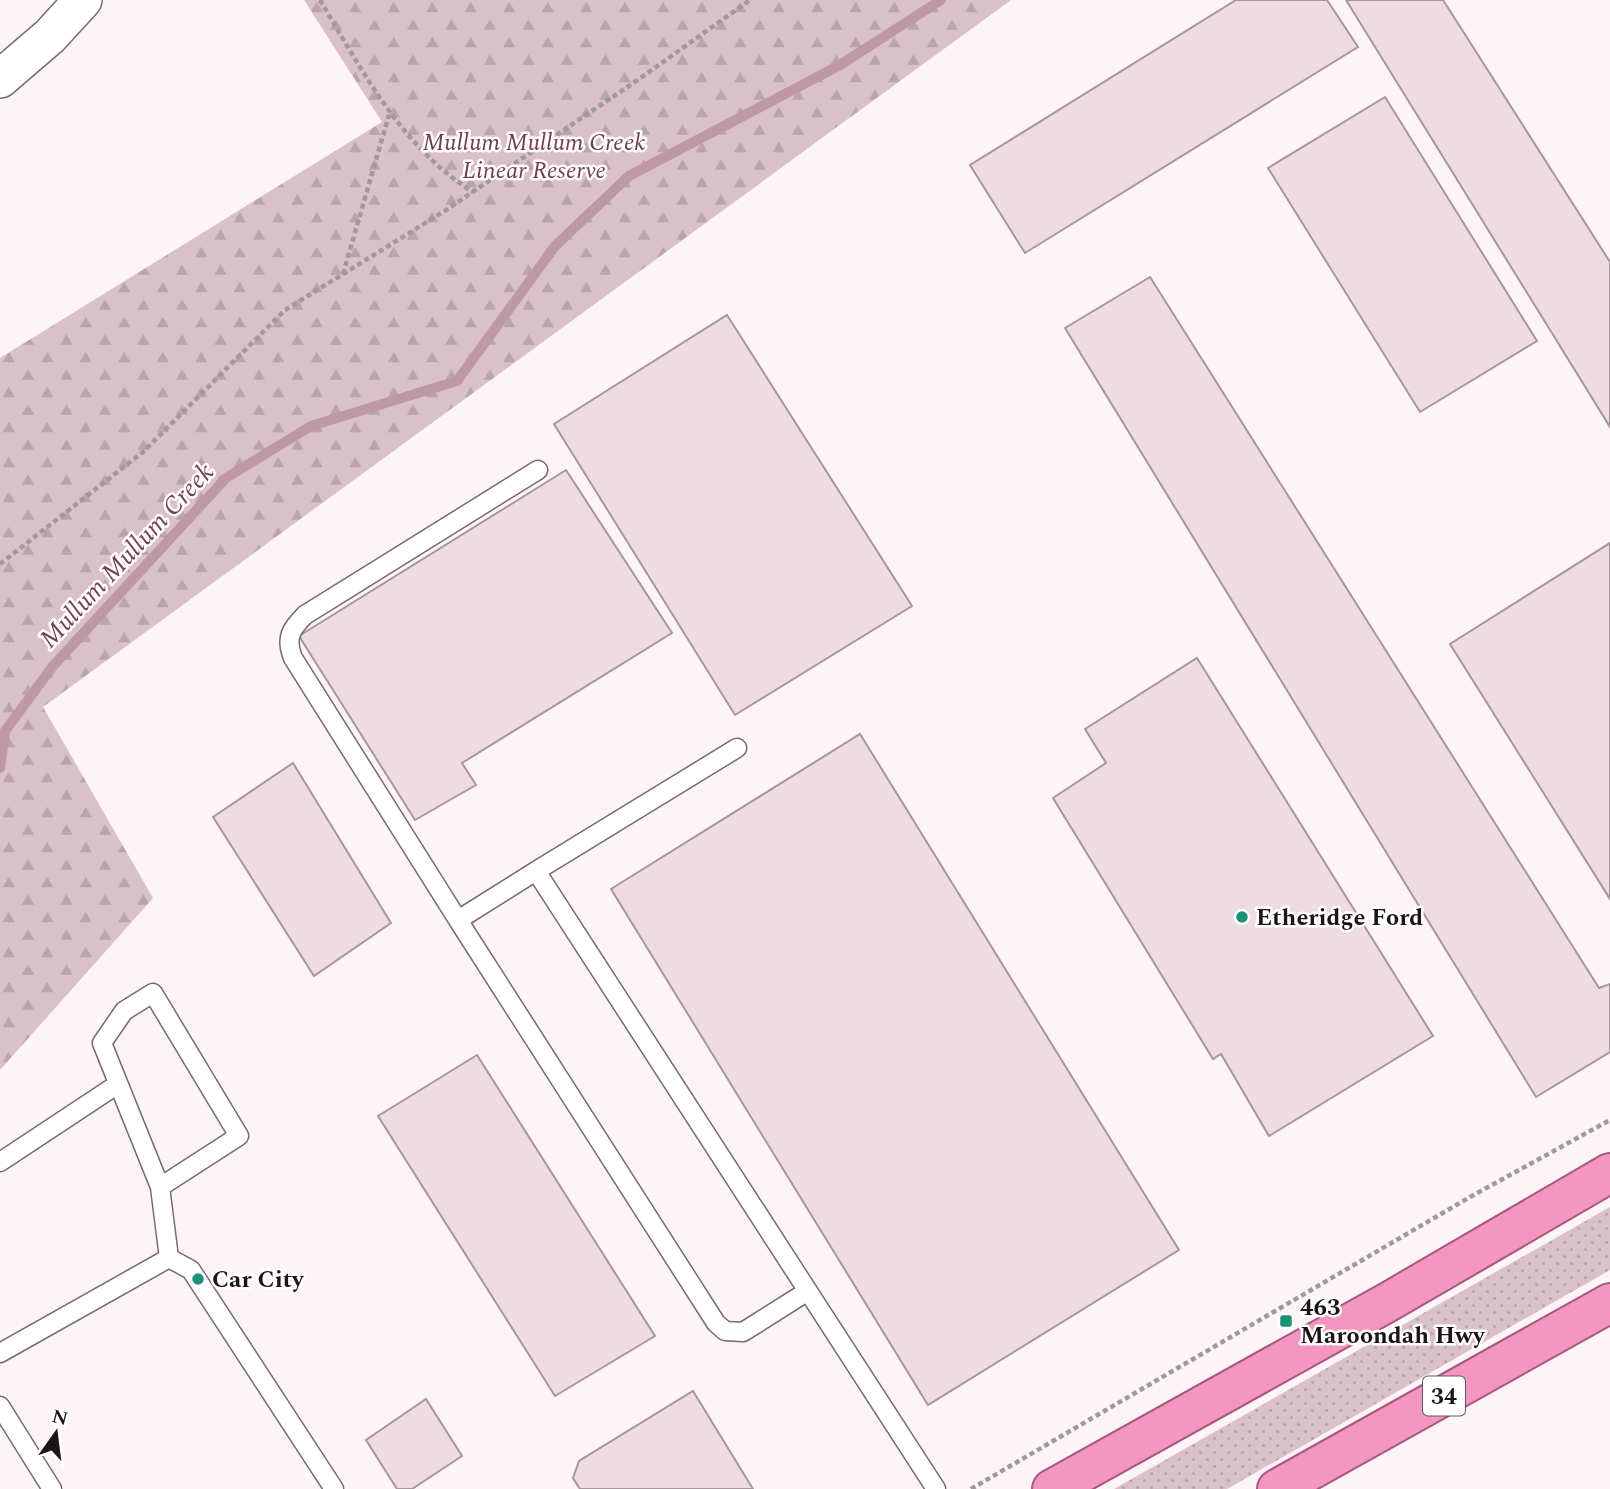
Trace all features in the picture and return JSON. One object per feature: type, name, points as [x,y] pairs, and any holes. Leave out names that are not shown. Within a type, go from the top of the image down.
[{"type":"highway","points":[[1052,1489],[1390,1301],[1610,1173]]},
{"type":"highway","name":"34","points":[[1277,1489],[1610,1303]]},
{"type":"street","points":[[0,79],[50,36],[83,0]]},
{"type":"lane","points":[[538,470],[305,615],[292,628],[287,643],[293,657],[458,920],[716,1323],[725,1331],[743,1332],[808,1291]]},
{"type":"lane","points":[[458,920],[737,748]]},
{"type":"lane","points":[[536,871],[936,1489]]},
{"type":"lane","points":[[160,1187],[239,1136],[153,993],[124,1010],[102,1043],[160,1187],[169,1258]]},
{"type":"lane","points":[[0,1162],[118,1084]]},
{"type":"lane","points":[[0,1353],[169,1258]]},
{"type":"lane","points":[[169,1258],[191,1270],[334,1489]]},
{"type":"lane","points":[[0,1406],[52,1489]]},
{"type":"path","points":[[320,0],[389,115],[450,177],[473,192]]},
{"type":"path","points":[[0,564],[143,452],[285,310],[473,192],[750,0]]},
{"type":"path","points":[[343,274],[389,115]]},
{"type":"path","points":[[971,1489],[1470,1197],[1610,1120]]},
{"type":"green space","name":"Mullum Mullum Creek Linear Reserve","points":[[304,0],[1011,0],[43,707],[153,898],[0,1070],[0,358],[382,122]]},
{"type":"green space","points":[[1610,1207],[1610,1270],[1227,1489],[1114,1489]]},
{"type":"building","points":[[1236,0],[1327,0],[1358,47],[1025,253],[970,165]]},
{"type":"building","points":[[1346,0],[1443,0],[1610,262],[1610,427]]},
{"type":"building","points":[[1385,97],[1537,341],[1420,412],[1268,168]]},
{"type":"building","points":[[1150,277],[1599,988],[1610,984],[1610,1052],[1536,1097],[1065,328]]},
{"type":"building","points":[[727,315],[912,606],[735,715],[554,424]]},
{"type":"building","points":[[566,470],[672,633],[462,763],[476,785],[415,820],[299,636]]},
{"type":"building","points":[[1610,543],[1610,899],[1450,644]]},
{"type":"building","name":"Etheridge Ford","points":[[1197,658],[1433,1036],[1269,1136],[1221,1054],[1213,1059],[1053,798],[1106,763],[1085,729]]},
{"type":"building","points":[[860,734],[1179,1250],[928,1405],[611,889]]},
{"type":"building","points":[[293,763],[391,923],[314,976],[213,817]]},
{"type":"building","points":[[477,1055],[655,1336],[555,1396],[378,1116]]},
{"type":"building","points":[[693,1391],[753,1489],[580,1489],[573,1478],[579,1461]]},
{"type":"building","points":[[426,1399],[462,1456],[412,1489],[397,1489],[366,1440]]},
{"type":"waterway","name":"Mullum Mullum Creek","points":[[0,768],[5,731],[53,666],[226,478],[311,426],[457,381],[555,246],[629,176],[840,65],[941,0]]},
{"type":"place","name":"Etheridge Ford","points":[[1242,917]]},
{"type":"place","name":"Car City","points":[[198,1279]]},
{"type":"place","name":"463 Maroondah Hwy","points":[[1286,1321]]}]
